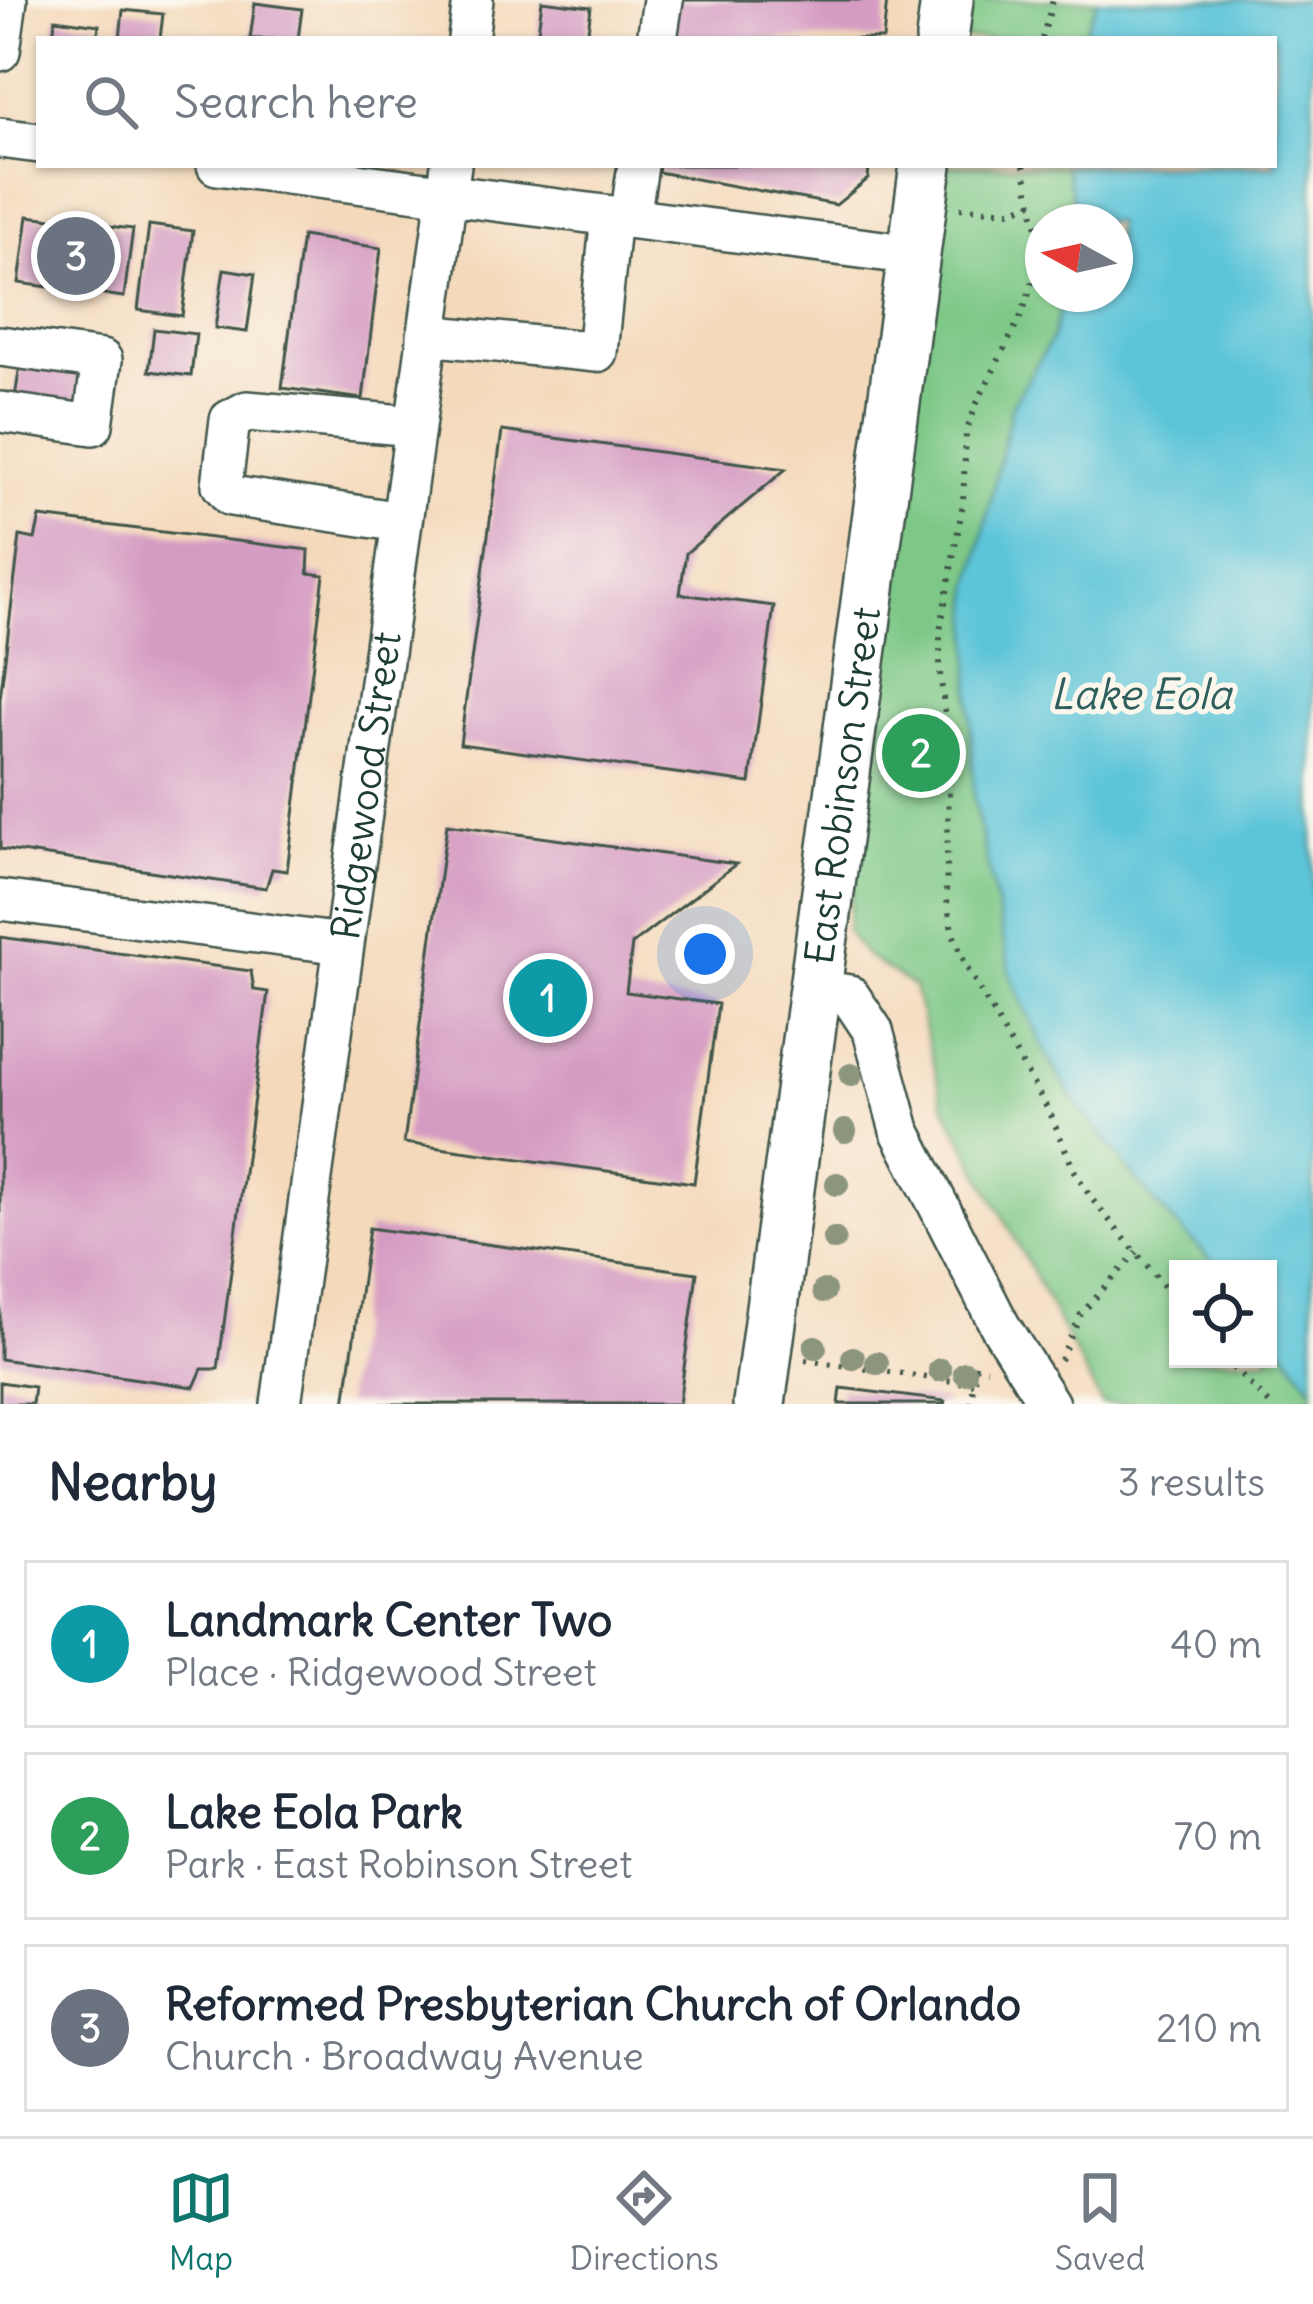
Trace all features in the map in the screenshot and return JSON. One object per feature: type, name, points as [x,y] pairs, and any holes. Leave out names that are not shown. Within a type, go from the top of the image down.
[{"type":"main road","points":[[942,36],[947,0]]},
{"type":"main road","name":"East Robinson Street","points":[[759,1404],[914,255],[939,186]]},
{"type":"street","points":[[0,51],[7,0]]},
{"type":"street","points":[[468,36],[473,0]]},
{"type":"street","points":[[657,36],[663,0]]},
{"type":"street","points":[[0,137],[36,143]]},
{"type":"street","points":[[264,168],[449,180],[621,217],[914,255]]},
{"type":"street","points":[[427,335],[597,352],[602,304],[637,168]]},
{"type":"street","name":"Ridgewood Street","points":[[281,1404],[449,180]]},
{"type":"street","points":[[0,346],[102,360],[92,424],[0,412]]},
{"type":"street","points":[[401,522],[231,496],[222,485],[230,420],[247,411],[414,426]]},
{"type":"street","points":[[0,901],[344,944]]},
{"type":"street","points":[[815,977],[850,995],[873,1031],[900,1130],[1000,1326],[1048,1385]]},
{"type":"path","points":[[1043,36],[1053,0]]},
{"type":"path","points":[[939,186],[1012,211],[1033,202],[1025,168]]},
{"type":"path","points":[[1025,305],[966,434],[963,503],[940,631],[950,754],[946,896],[952,932],[966,966],[1051,1115],[1074,1170],[1091,1198],[1169,1292]]},
{"type":"path","points":[[1048,1385],[1081,1314],[1137,1252]]},
{"type":"path","points":[[802,1359],[974,1384]]},
{"type":"path","points":[[971,1404],[976,1367],[1003,1371]]},
{"type":"path","points":[[1233,1368],[1270,1404]]},
{"type":"green space","points":[[969,0],[1098,0],[1083,36],[964,36]]},
{"type":"green space","points":[[947,168],[1066,168],[1074,204],[1025,204],[1025,312],[1059,312],[1052,339],[1012,405],[971,589],[974,799],[1011,976],[1046,1054],[1076,1104],[1157,1205],[1211,1260],[1169,1260],[1169,1368],[1277,1368],[1277,1339],[1313,1389],[1313,1404],[1102,1404],[944,1105],[914,987],[866,956],[847,932]]},
{"type":"water","name":"Lake Eola","points":[[1098,0],[1313,0],[1313,1389],[1277,1339],[1277,1260],[1211,1260],[1157,1205],[1076,1104],[1046,1054],[1011,976],[974,799],[970,707],[971,589],[1012,405],[1052,339],[1059,312],[1133,312],[1133,204],[1074,204],[1066,168],[1277,168],[1277,36],[1083,36]]},
{"type":"building","points":[[673,0],[887,0],[883,36],[669,36]]},
{"type":"building","points":[[542,1],[591,7],[587,36],[537,36]]},
{"type":"building","points":[[255,3],[302,9],[298,36],[250,36]]},
{"type":"building","points":[[123,10],[163,14],[160,36],[120,36]]},
{"type":"building","points":[[55,19],[99,25],[97,36],[53,36]]},
{"type":"building","points":[[659,168],[869,168],[868,179],[836,205],[658,172]]},
{"type":"building","points":[[28,216],[133,229],[124,297],[19,283]]},
{"type":"building","points":[[149,225],[193,231],[182,316],[138,310]]},
{"type":"building","points":[[302,236],[381,248],[363,399],[282,388]]},
{"type":"building","points":[[224,269],[255,274],[247,332],[215,328]]},
{"type":"building","points":[[154,329],[196,334],[191,376],[149,371]]},
{"type":"building","points":[[20,365],[80,373],[73,420],[13,411]]},
{"type":"building","points":[[502,431],[786,469],[686,553],[680,594],[774,606],[750,783],[460,744]]},
{"type":"building","points":[[40,517],[309,550],[308,573],[324,575],[287,871],[272,869],[266,888],[0,849],[0,699],[20,536],[35,539]]},
{"type":"building","points":[[447,824],[736,864],[632,944],[626,992],[718,1004],[694,1183],[404,1143]]},
{"type":"building","points":[[0,937],[251,971],[254,990],[268,992],[218,1369],[202,1369],[194,1387],[0,1359]]},
{"type":"building","points":[[369,1228],[697,1273],[679,1404],[345,1404]]},
{"type":"building","points":[[0,1382],[34,1387],[32,1404],[0,1404]]},
{"type":"building","points":[[841,1388],[945,1401],[945,1404],[839,1404]]},
{"type":"place","name":"Reformed Presbyterian Church of Orlando","points":[[76,256]]},
{"type":"place","name":"Lake Eola Park","points":[[921,753]]},
{"type":"place","name":"Landmark Center Two","points":[[548,998]]}]
